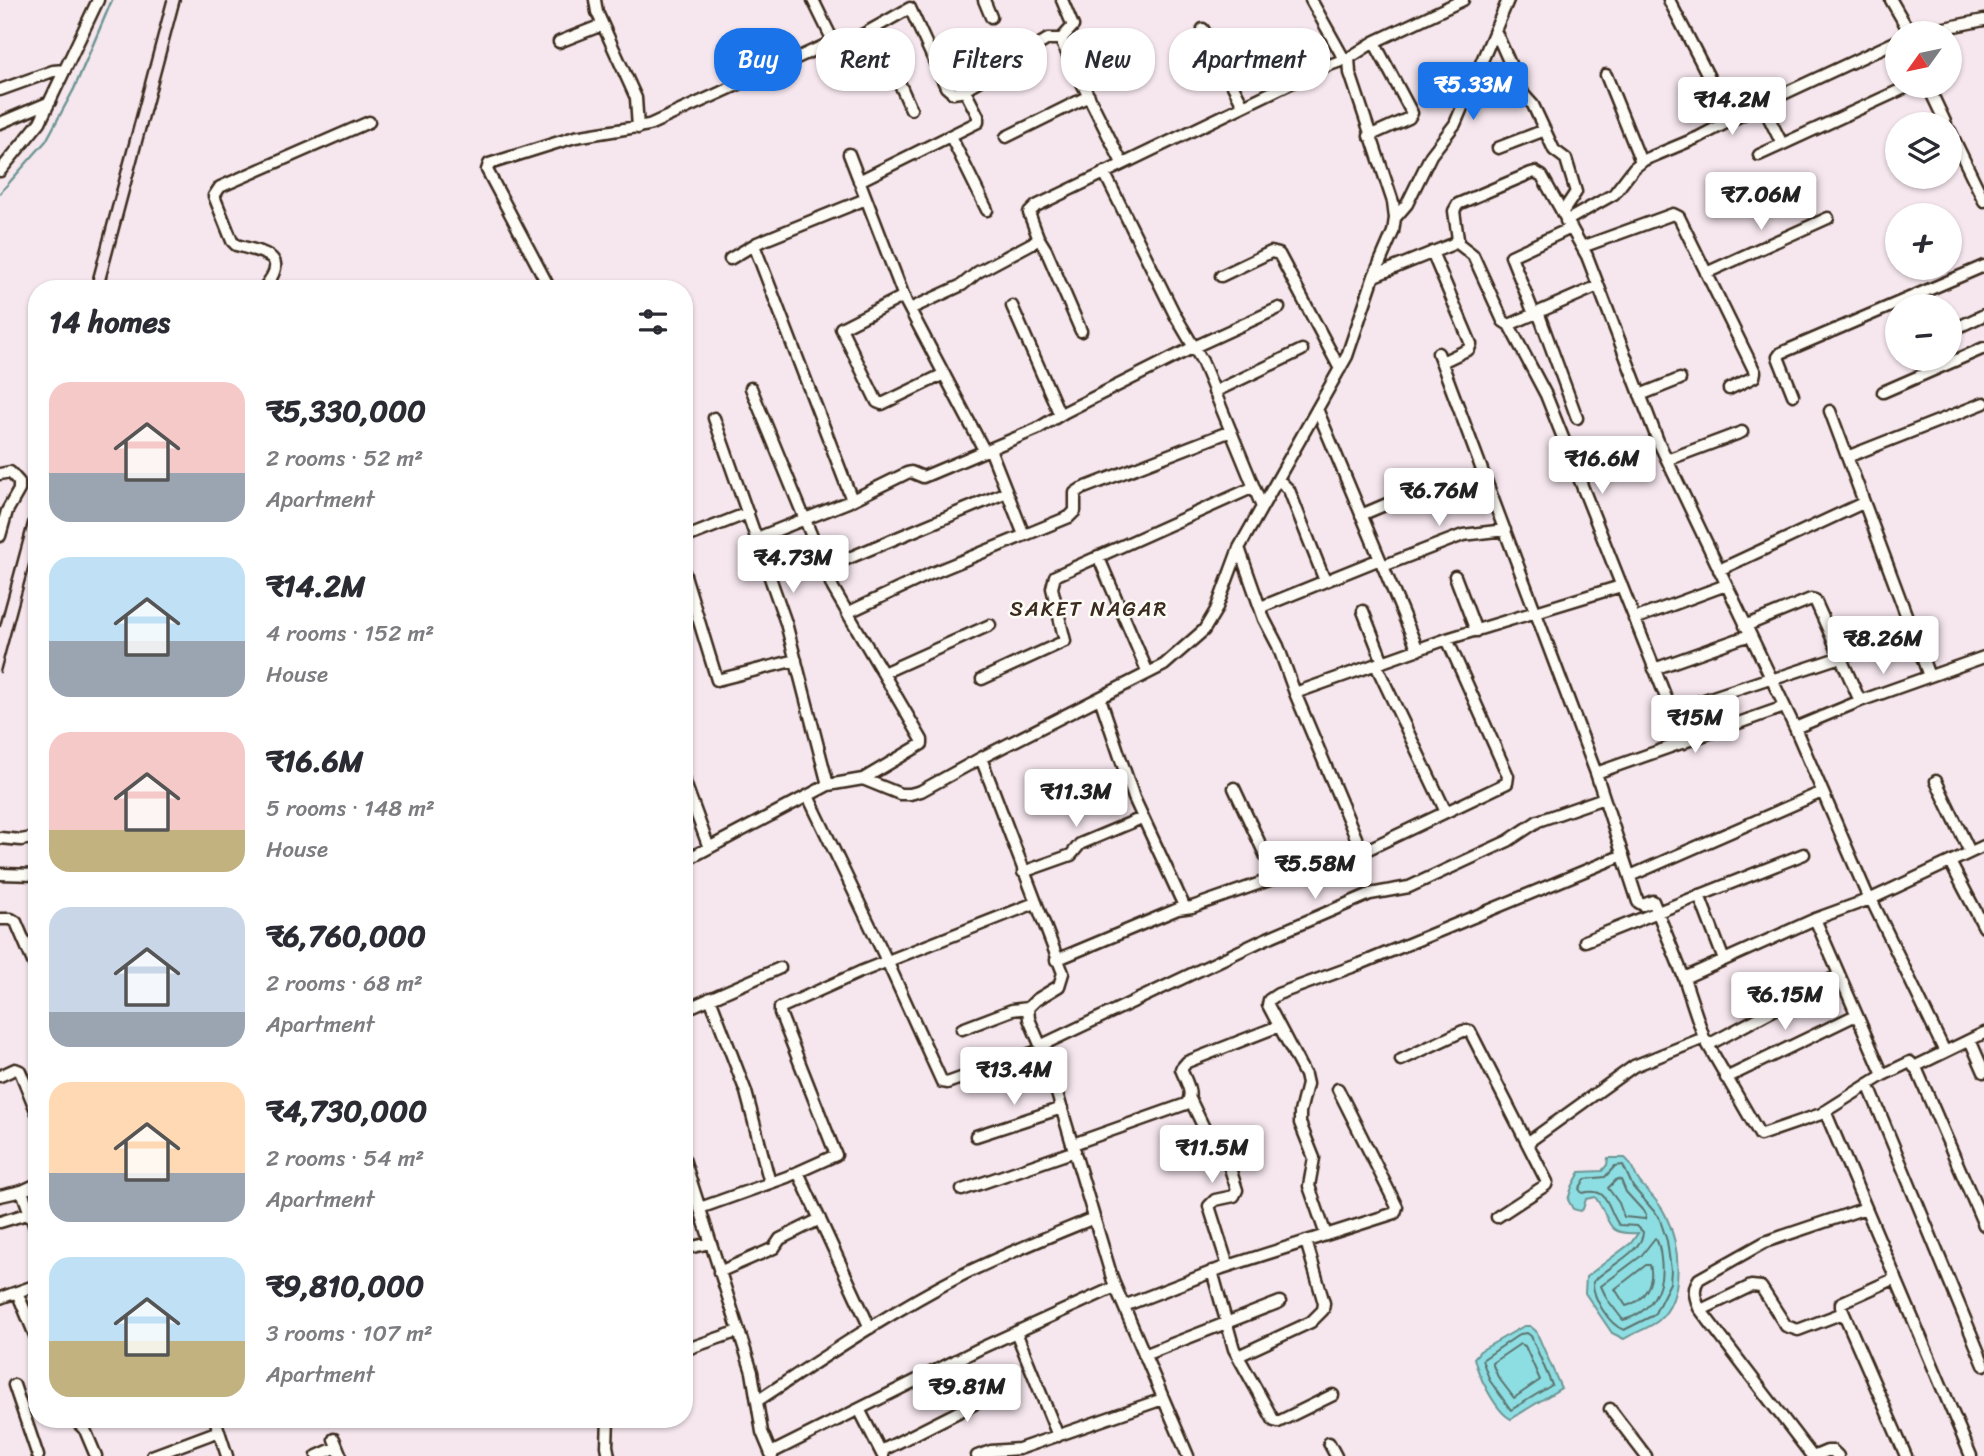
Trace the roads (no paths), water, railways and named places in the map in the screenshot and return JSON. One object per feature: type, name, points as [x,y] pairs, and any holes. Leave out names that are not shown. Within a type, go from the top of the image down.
[{"type":"street","points":[[0,172],[40,122],[98,0]]},
{"type":"street","points":[[595,0],[602,24],[636,98],[638,128]]},
{"type":"street","points":[[813,0],[826,28]]},
{"type":"street","points":[[984,0],[991,16]]},
{"type":"street","points":[[863,779],[900,793],[921,791],[1164,665],[1204,630],[1216,610],[1239,548],[1347,356],[1374,276],[1393,232],[1394,202],[1369,136],[1347,59],[1311,0]]},
{"type":"street","points":[[1081,331],[1038,237],[1029,213],[1031,209],[1244,105],[1347,59],[1374,42],[1463,0]]},
{"type":"street","points":[[1395,218],[1407,204],[1431,155],[1455,124],[1508,0]]},
{"type":"street","points":[[1669,0],[1731,120]]},
{"type":"street","points":[[1891,0],[1903,21]]},
{"type":"street","points":[[1065,1],[1073,26],[1071,28]]},
{"type":"street","points":[[875,28],[911,8],[929,49]]},
{"type":"street","points":[[1962,24],[1984,20]]},
{"type":"street","points":[[559,42],[602,24]]},
{"type":"street","points":[[1495,30],[1524,94],[1534,105],[1554,150],[1566,159],[1576,189],[1566,221]]},
{"type":"street","points":[[1047,40],[1061,39]]},
{"type":"street","points":[[1369,136],[1409,118],[1412,113],[1374,42]]},
{"type":"street","points":[[1577,418],[1511,256],[1614,194],[1641,162],[1885,47]]},
{"type":"street","points":[[545,280],[487,166],[568,139],[649,125],[816,49]]},
{"type":"street","points":[[0,90],[53,71],[65,70]]},
{"type":"street","points":[[1606,75],[1641,162]]},
{"type":"street","points":[[903,91],[911,109]]},
{"type":"street","points":[[859,181],[978,122],[978,116],[965,91]]},
{"type":"street","points":[[1087,91],[1122,163]]},
{"type":"street","points":[[1236,91],[1244,105]]},
{"type":"street","points":[[1006,136],[1089,96]]},
{"type":"street","points":[[1759,155],[1885,97]]},
{"type":"street","points":[[0,123],[50,102]]},
{"type":"street","points":[[1762,104],[1783,144]]},
{"type":"street","points":[[270,280],[275,262],[273,257],[232,241],[214,196],[215,192],[220,187],[369,122]]},
{"type":"street","points":[[1498,148],[1545,130]]},
{"type":"street","points":[[951,137],[986,210]]},
{"type":"street","points":[[849,154],[904,296],[987,450],[1024,535]]},
{"type":"street","points":[[1962,156],[1984,201]]},
{"type":"street","points":[[1104,172],[1175,315],[1194,347],[1262,507]]},
{"type":"street","points":[[1374,276],[1458,239],[1454,211],[1458,204],[1531,173],[1542,176],[1582,247],[1667,460],[1794,728],[1870,899],[1945,1052]]},
{"type":"street","points":[[730,259],[754,244],[866,199]]},
{"type":"street","points":[[1582,247],[1676,214],[1755,375],[1729,388]]},
{"type":"street","points":[[1706,273],[1828,218]]},
{"type":"street","points":[[910,309],[962,285],[978,272],[1032,243],[1038,237]]},
{"type":"street","points":[[1455,241],[1473,255],[1503,321],[1509,324],[1546,396],[1684,743]]},
{"type":"street","points":[[754,244],[852,500]]},
{"type":"street","points":[[1221,275],[1271,252],[1279,254],[1340,369]]},
{"type":"street","points":[[1432,252],[1471,344],[1469,349],[1440,357],[1596,773],[1638,902],[1643,905],[1653,901],[1706,1041],[1726,1078],[1760,1135],[1825,1111],[1883,1075],[1910,1062],[1984,1225]]},
{"type":"street","points":[[1930,294],[1984,266]]},
{"type":"street","points":[[1509,324],[1598,286]]},
{"type":"street","points":[[904,296],[841,328],[877,402],[882,404],[944,374]]},
{"type":"street","points":[[1012,306],[1060,415]]},
{"type":"street","points":[[757,538],[852,500],[906,473],[911,472],[923,477],[1037,429],[1194,347],[1279,308]]},
{"type":"street","points":[[1793,395],[1778,357],[1781,354],[1885,313]]},
{"type":"street","points":[[1962,325],[1984,315]]},
{"type":"street","points":[[1962,355],[1984,348]]},
{"type":"street","points":[[1214,392],[1302,350]]},
{"type":"street","points":[[1884,392],[1923,371]]},
{"type":"street","points":[[1640,395],[1680,379]]},
{"type":"street","points":[[693,856],[828,785],[863,779],[923,742],[825,568],[751,388]]},
{"type":"street","points":[[1847,457],[1984,403]]},
{"type":"street","points":[[1317,409],[1418,650]]},
{"type":"street","points":[[1830,411],[1929,676]]},
{"type":"street","points":[[714,418],[786,623],[828,785]]},
{"type":"street","points":[[848,613],[930,574],[1073,514],[1074,496],[1081,489],[1231,431]]},
{"type":"street","points":[[1667,460],[1742,432]]},
{"type":"street","points":[[0,474],[10,472],[19,482],[19,490],[7,511],[0,536]]},
{"type":"street","points":[[1278,479],[1289,490],[1325,581]]},
{"type":"street","points":[[1362,515],[1446,480]]},
{"type":"street","points":[[982,679],[1065,641],[1052,588],[1053,578],[1254,487]]},
{"type":"street","points":[[825,568],[1007,492]]},
{"type":"street","points":[[1719,570],[1863,503]]},
{"type":"street","points":[[693,534],[747,513]]},
{"type":"street","points":[[1261,607],[1325,581],[1463,535],[1505,530]]},
{"type":"street","points":[[1239,548],[1264,618],[1362,852]]},
{"type":"street","points":[[1098,556],[1149,673]]},
{"type":"street","points":[[1454,576],[1476,631]]},
{"type":"street","points":[[1634,619],[1726,585]]},
{"type":"street","points":[[1295,693],[1447,639],[1621,586]]},
{"type":"street","points":[[1654,669],[1748,631],[1811,598],[1818,604],[1860,701]]},
{"type":"street","points":[[693,601],[717,680],[796,660]]},
{"type":"street","points":[[1363,611],[1379,663],[1446,812]]},
{"type":"street","points":[[883,673],[990,625]]},
{"type":"street","points":[[1671,711],[1913,633]]},
{"type":"street","points":[[1056,960],[1185,908],[1275,876],[1335,857],[1362,852],[1507,783],[1508,776],[1447,639]]},
{"type":"street","points":[[1794,728],[1860,701],[1984,657]]},
{"type":"street","points":[[1100,698],[1142,818],[1185,908]]},
{"type":"street","points":[[1596,773],[1784,708]]},
{"type":"street","points":[[962,1029],[1012,1010],[1028,1009],[1036,1000],[1059,986],[1063,973],[981,758]]},
{"type":"street","points":[[1936,781],[1970,852]]},
{"type":"street","points":[[1234,788],[1275,876]]},
{"type":"street","points":[[1630,876],[1822,792]]},
{"type":"street","points":[[808,796],[942,1082],[947,1083],[1042,1047],[1263,940],[1370,894],[1409,887],[1508,841],[1538,821],[1604,798]]},
{"type":"street","points":[[693,804],[709,848]]},
{"type":"street","points":[[1023,872],[1071,855],[1080,844],[1142,818]]},
{"type":"street","points":[[0,838],[28,839]]},
{"type":"street","points":[[1684,978],[1815,919],[1870,899],[1984,846]]},
{"type":"street","points":[[1585,941],[1804,854]]},
{"type":"street","points":[[1326,1235],[1309,1186],[1314,1158],[1300,1120],[1307,1084],[1305,1074],[1268,1005],[1269,1000],[1278,994],[1360,964],[1623,855]]},
{"type":"street","points":[[1950,862],[1984,927]]},
{"type":"street","points":[[0,874],[28,874]]},
{"type":"street","points":[[1699,895],[1724,960]]},
{"type":"street","points":[[700,1208],[799,1172],[836,1153],[779,1010],[783,1006],[887,961],[1035,903]]},
{"type":"street","points":[[0,919],[16,922],[28,950]]},
{"type":"street","points":[[1815,919],[1883,1075]]},
{"type":"street","points":[[693,1006],[780,968]]},
{"type":"street","points":[[1527,1143],[1634,1066],[1706,1041],[1839,975]]},
{"type":"street","points":[[710,998],[746,1092],[770,1183]]},
{"type":"street","points":[[1028,1009],[1029,1019],[1042,1047],[1062,1108],[1115,1287],[1188,1456]]},
{"type":"street","points":[[1726,1078],[1856,1014]]},
{"type":"street","points":[[962,1190],[1186,1104],[1191,1094],[1181,1069],[1188,1062],[1279,1026]]},
{"type":"street","points":[[1401,1060],[1463,1031],[1469,1031],[1547,1182],[1497,1217]]},
{"type":"street","points":[[1914,1067],[1984,1032]]},
{"type":"street","points":[[1970,1040],[1984,1072]]},
{"type":"street","points":[[0,1076],[15,1069],[20,1071],[28,1091]]},
{"type":"street","points":[[1868,1084],[1984,1365]]},
{"type":"street","points":[[1124,1306],[1212,1271],[1397,1211],[1338,1089]]},
{"type":"street","points":[[1190,1099],[1204,1128],[1225,1153],[1237,1190],[1234,1196],[1214,1200],[1209,1206],[1228,1266]]},
{"type":"street","points":[[976,1136],[1062,1108]]},
{"type":"street","points":[[1825,1111],[1971,1456]]},
{"type":"street","points":[[799,1172],[870,1328]]},
{"type":"street","points":[[693,1187],[752,1372],[762,1432],[771,1455],[956,1360],[1115,1287]]},
{"type":"street","points":[[0,1196],[28,1188]]},
{"type":"street","points":[[22,1191],[28,1208]]},
{"type":"street","points":[[1838,1456],[1833,1451],[1828,1451],[1814,1456],[1701,1310],[1694,1295],[1695,1286],[1699,1279],[1765,1242],[1866,1208]]},
{"type":"street","points":[[0,1222],[28,1214]]},
{"type":"street","points":[[757,1401],[870,1328],[961,1276],[1094,1218]]},
{"type":"street","points":[[719,1272],[774,1248],[780,1239],[820,1219]]},
{"type":"street","points":[[1238,1356],[1311,1322],[1323,1310],[1324,1303],[1306,1241]]},
{"type":"street","points":[[693,1247],[710,1243]]},
{"type":"street","points":[[1212,1271],[1238,1356],[1274,1422],[1333,1395]]},
{"type":"street","points":[[1896,1278],[1841,1303],[1906,1456]]},
{"type":"street","points":[[1701,1310],[1756,1285],[1761,1287],[1786,1326],[1791,1329],[1798,1330],[1843,1313]]},
{"type":"street","points":[[0,1298],[28,1288]]},
{"type":"street","points":[[18,1292],[28,1317]]},
{"type":"street","points":[[1144,1354],[1280,1302]]},
{"type":"street","points":[[693,1347],[739,1331]]},
{"type":"street","points":[[1016,1332],[1058,1436]]},
{"type":"street","points":[[859,1409],[882,1453],[974,1404],[976,1396],[956,1360]]},
{"type":"street","points":[[14,1385],[28,1426]]},
{"type":"street","points":[[977,1456],[992,1451],[1011,1454],[1163,1399]]},
{"type":"street","points":[[1610,1409],[1647,1456]]},
{"type":"street","points":[[29,1428],[38,1456]]},
{"type":"street","points":[[83,1428],[96,1456]]},
{"type":"street","points":[[218,1428],[227,1456]]},
{"type":"street","points":[[608,1428],[609,1456]]},
{"type":"street","points":[[152,1456],[219,1431]]},
{"type":"street","points":[[1329,1443],[1336,1456]]},
{"type":"street","points":[[317,1456],[337,1447]]},
{"type":"water","points":[[1608,1158],[1625,1158],[1639,1182],[1660,1206],[1670,1226],[1677,1255],[1676,1285],[1667,1311],[1654,1324],[1624,1339],[1612,1333],[1585,1293],[1586,1277],[1631,1243],[1638,1233],[1619,1232],[1614,1229],[1595,1197],[1586,1199],[1580,1211],[1573,1209],[1568,1200],[1580,1172],[1602,1171]]},
{"type":"water","points":[[1524,1326],[1530,1326],[1536,1331],[1561,1388],[1511,1419],[1499,1409],[1488,1392],[1474,1358],[1480,1351]]},
{"type":"waterway","points":[[0,193],[46,141],[74,89],[112,0]]},
{"type":"railway","points":[[92,280],[167,0]]},
{"type":"railway","points":[[105,280],[180,0]]},
{"type":"railway","points":[[0,626],[28,522]]},
{"type":"railway","points":[[0,672],[28,568]]},
{"type":"district","name":"SAKET NAGAR","points":[[1089,609]]}]
